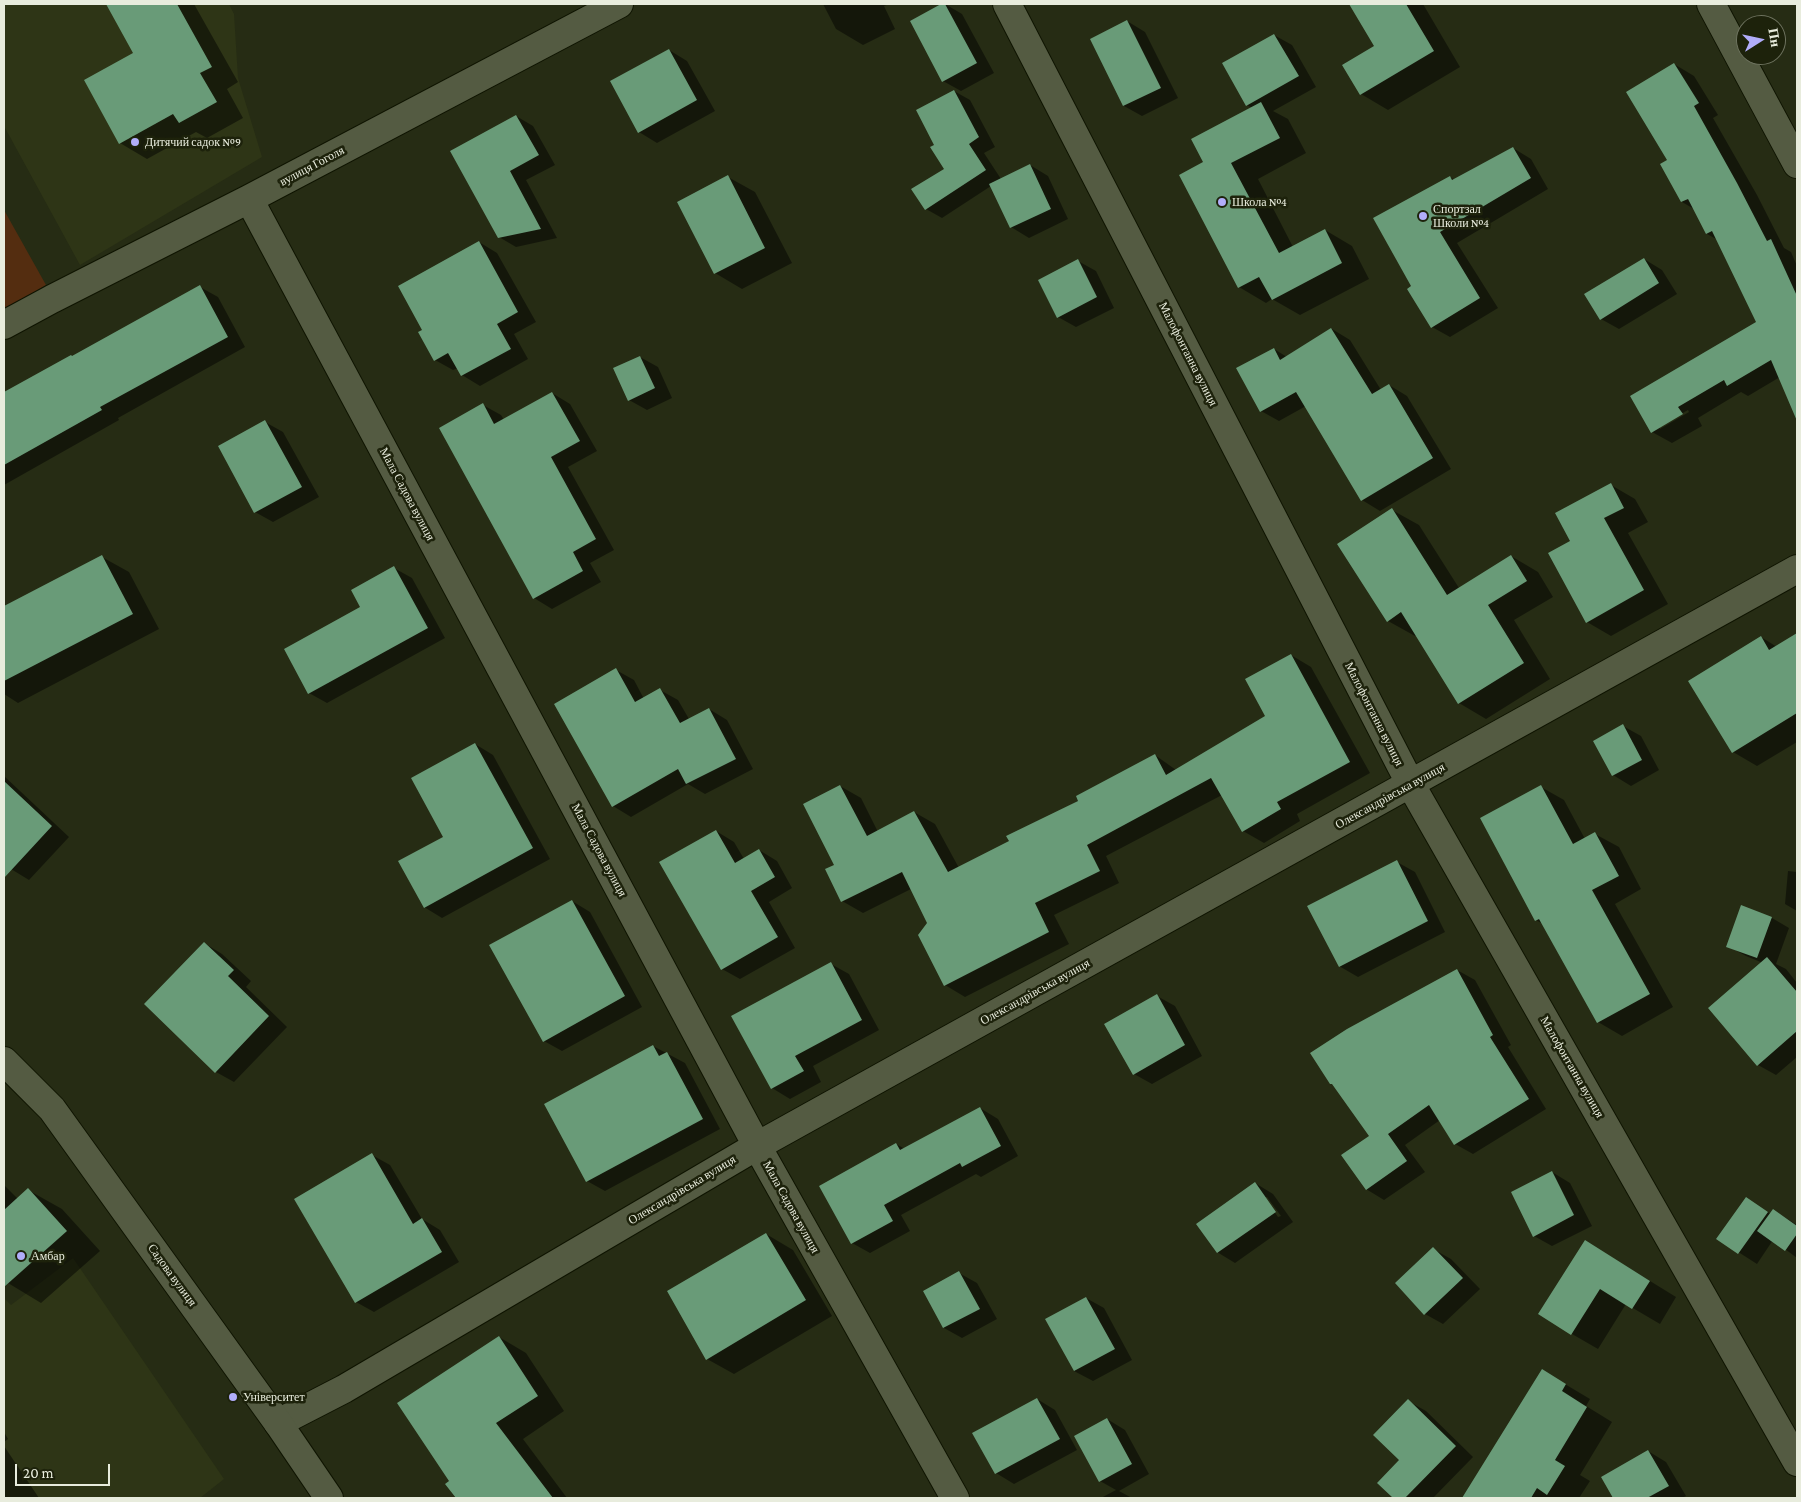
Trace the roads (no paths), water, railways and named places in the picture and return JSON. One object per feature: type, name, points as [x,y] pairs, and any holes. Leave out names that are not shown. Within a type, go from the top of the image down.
[{"type":"street","name":"вулиця Гоголя","points":[[4,325],[249,199],[619,4]]},
{"type":"street","name":"Малофонтанна вулиця","points":[[1007,4],[1411,785],[1797,1462]]},
{"type":"street","points":[[1711,4],[1797,164]]},
{"type":"street","name":"Мала Садова вулиця","points":[[249,199],[757,1146],[955,1498]]},
{"type":"street","name":"Олександрівська вулиця","points":[[278,1424],[344,1389],[757,1146],[1411,785],[1797,569]]},
{"type":"street","name":"Садова вулиця","points":[[4,1061],[52,1109],[329,1498]]},
{"type":"place","name":"Дитячий садок №9","points":[[135,142]]},
{"type":"place","name":"Школа №4","points":[[1222,202]]},
{"type":"place","name":"Спортзал Школи №4","points":[[1423,216]]},
{"type":"place","name":"Амбар","points":[[21,1256]]},
{"type":"place","name":"Університет","points":[[233,1397]]}]
